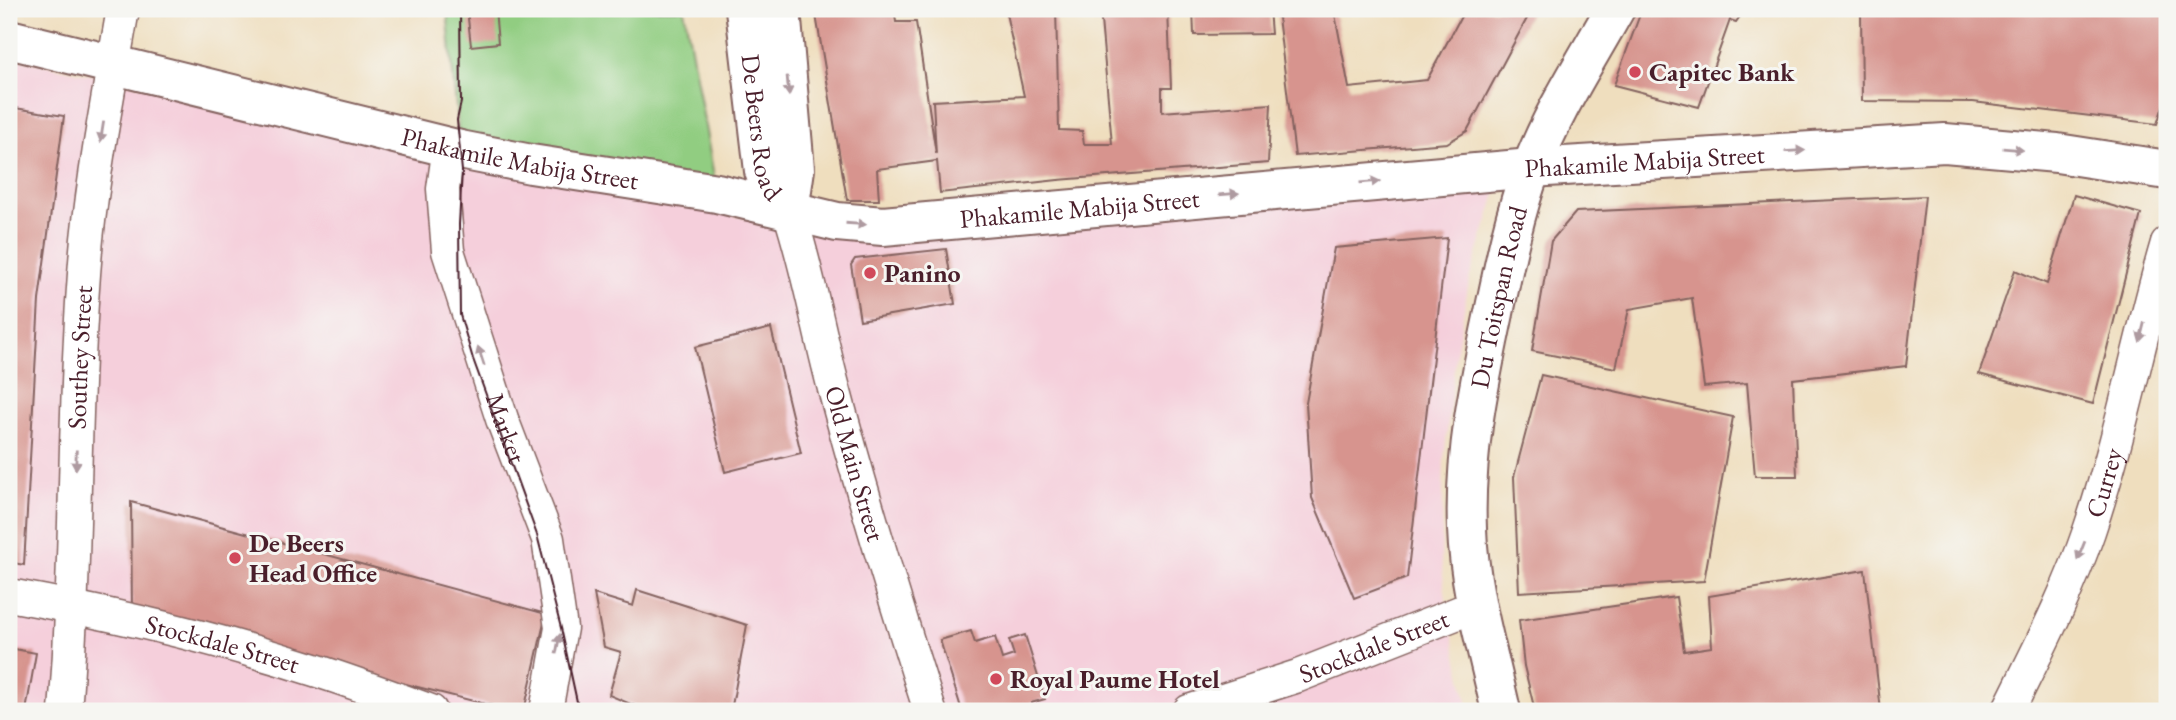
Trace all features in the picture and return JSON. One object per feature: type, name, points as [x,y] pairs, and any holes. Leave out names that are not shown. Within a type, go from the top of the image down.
[{"type":"street","name":"Southey Street","points":[[65,711],[87,240],[123,9]]},
{"type":"street","name":"De Beers Road","points":[[745,9],[760,117],[764,170],[771,190],[789,211]]},
{"type":"street","name":"Du Toitspan Road","points":[[1501,711],[1470,565],[1467,529],[1468,464],[1476,397],[1501,278],[1531,168],[1547,133],[1615,9]]},
{"type":"street","name":"De Beers Road","points":[[781,13],[796,169],[789,211]]},
{"type":"street","name":"Phakamile Mabija Street","points":[[9,39],[449,146],[544,166],[717,193],[837,222],[883,226],[1531,168],[1945,142],[2057,153],[2167,170]]},
{"type":"street","name":"Market","points":[[449,146],[443,189],[448,251],[502,419],[548,539],[561,628],[545,711]]},
{"type":"street","name":"Old Main Street","points":[[789,211],[799,240],[866,509],[930,711]]},
{"type":"street","name":"Currey","points":[[2008,711],[2055,614],[2088,533],[2167,243]]},
{"type":"street","name":"Stockdale Street","points":[[9,595],[144,621],[306,667],[431,711]]},
{"type":"street","name":"Stockdale Street","points":[[1189,711],[1298,676],[1478,605]]},
{"type":"shaded area","points":[[9,57],[745,218],[1499,185],[1470,276],[1455,360],[1444,459],[1441,559],[1447,609],[1469,711],[9,711]]},
{"type":"green space","points":[[447,9],[684,9],[717,193],[460,150]]},
{"type":"building","points":[[467,9],[495,9],[498,43],[471,46]]},
{"type":"building","points":[[815,9],[894,9],[896,22],[916,22],[936,154],[933,101],[1024,96],[1005,9],[1056,9],[1059,130],[1082,131],[1084,144],[1112,144],[1100,9],[1168,9],[1171,88],[1162,88],[1162,112],[1271,104],[1268,163],[1058,180],[940,193],[937,161],[877,169],[879,200],[847,200]]},
{"type":"building","points":[[1193,9],[1269,9],[1271,34],[1194,35]]},
{"type":"building","points":[[1277,9],[1334,9],[1349,88],[1427,80],[1465,9],[1532,9],[1467,131],[1447,143],[1295,156]]},
{"type":"building","points":[[1642,9],[1745,9],[1736,22],[1730,20],[1699,107],[1614,85]]},
{"type":"building","points":[[1861,9],[2167,9],[2167,94],[2157,124],[1973,102],[1862,101]]},
{"type":"building","points":[[9,107],[64,116],[39,300],[24,565],[9,562]]},
{"type":"building","points":[[2074,195],[2141,214],[2093,404],[1979,374],[2015,270],[2047,284]]},
{"type":"building","points":[[1925,196],[1906,366],[1793,379],[1797,476],[1755,476],[1747,383],[1704,387],[1692,298],[1629,309],[1616,368],[1532,351],[1551,241],[1576,212]]},
{"type":"building","points":[[1447,238],[1407,578],[1354,598],[1312,498],[1306,403],[1334,248]]},
{"type":"building","points":[[946,249],[955,304],[860,320],[851,265],[855,259]]},
{"type":"building","points":[[771,328],[801,453],[725,472],[695,347]]},
{"type":"building","points":[[1541,375],[1733,417],[1704,581],[1519,592],[1514,477]]},
{"type":"building","name":"De Beers Head Office","points":[[131,502],[546,614],[524,711],[513,711],[132,615]]},
{"type":"building","points":[[1865,570],[1881,711],[1535,711],[1524,666],[1519,620],[1676,597],[1684,651],[1712,647],[1709,596]]},
{"type":"building","points":[[637,590],[747,625],[731,711],[647,711],[609,695],[621,652],[604,647],[594,594],[633,606]]},
{"type":"building","name":"Royal Paume Hotel","points":[[971,631],[975,643],[995,637],[1002,659],[1014,655],[1009,640],[1025,635],[1045,699],[1031,703],[1032,707],[1020,711],[962,711],[940,640]]},
{"type":"building","points":[[9,648],[36,653],[26,711],[9,711]]},
{"type":"tram line","points":[[460,9],[461,102],[457,120],[462,171],[459,224],[460,315],[473,359],[537,535],[579,711]]},
{"type":"place","name":"Capitec Bank","points":[[1635,72]]},
{"type":"place","name":"Panino","points":[[870,273]]},
{"type":"place","name":"De Beers Head Office","points":[[235,558]]},
{"type":"place","name":"Royal Paume Hotel","points":[[996,679]]}]
